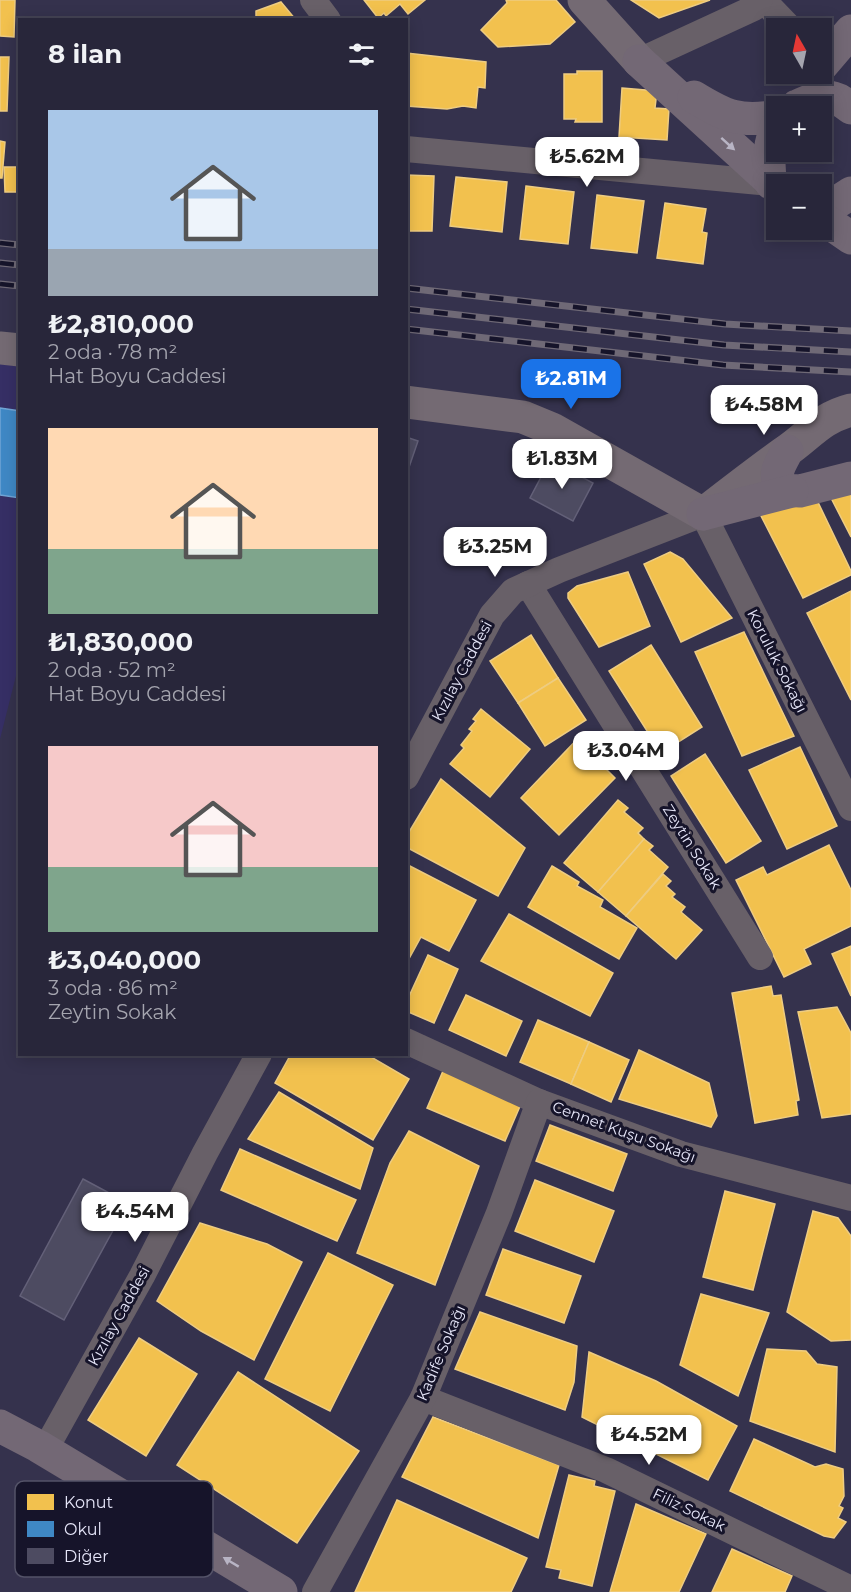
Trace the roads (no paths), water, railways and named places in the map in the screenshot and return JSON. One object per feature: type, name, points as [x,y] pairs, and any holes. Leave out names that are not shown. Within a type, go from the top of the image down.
[{"type":"main road","points":[[832,53],[851,31]]},
{"type":"main road","points":[[639,62],[706,104],[732,117],[744,119],[766,117]]},
{"type":"main road","points":[[639,62],[766,178]]},
{"type":"main road","points":[[797,96],[807,84]]},
{"type":"main road","points":[[832,98],[838,98],[851,108]]},
{"type":"main road","points":[[832,204],[851,193]]},
{"type":"main road","points":[[832,225],[851,238]]},
{"type":"main road","points":[[787,452],[776,476],[777,483],[783,490],[800,491],[851,478]]},
{"type":"main road","points":[[703,514],[792,491]]},
{"type":"main road","points":[[0,1426],[97,1481]]},
{"type":"main road","points":[[213,1551],[281,1592]]},
{"type":"street","points":[[313,0],[326,18]]},
{"type":"street","points":[[584,0],[639,62],[754,8],[761,0],[780,18]]},
{"type":"street","points":[[408,148],[766,184]]},
{"type":"street","points":[[0,348],[18,350]]},
{"type":"street","points":[[408,402],[522,417],[552,429],[703,514],[769,462],[787,452],[820,423],[836,414],[851,410]]},
{"type":"street","name":"Kızılay Caddesi","points":[[408,773],[492,615],[513,591],[559,570],[703,514]]},
{"type":"street","name":"Koruluk Sokağı","points":[[703,514],[851,808]]},
{"type":"street","name":"Zeytin Sokak","points":[[528,584],[760,957]]},
{"type":"street","name":"Cennet Kuşu Sokağı","points":[[408,1042],[539,1102],[681,1155],[851,1198]]},
{"type":"street","name":"Kızılay Caddesi","points":[[45,1450],[142,1276],[258,1056]]},
{"type":"street","name":"Kadife Sokağı","points":[[315,1592],[423,1398],[499,1213],[539,1102]]},
{"type":"street","name":"Filiz Sokak","points":[[423,1398],[606,1470],[851,1589]]},
{"type":"railway","points":[[0,243],[18,245]]},
{"type":"railway","points":[[0,263],[18,265]]},
{"type":"railway","points":[[0,284],[18,286]]},
{"type":"railway","points":[[408,288],[725,324],[851,331]]},
{"type":"railway","points":[[408,309],[724,345],[851,352]]},
{"type":"railway","points":[[408,329],[723,365],[851,372]]}]
